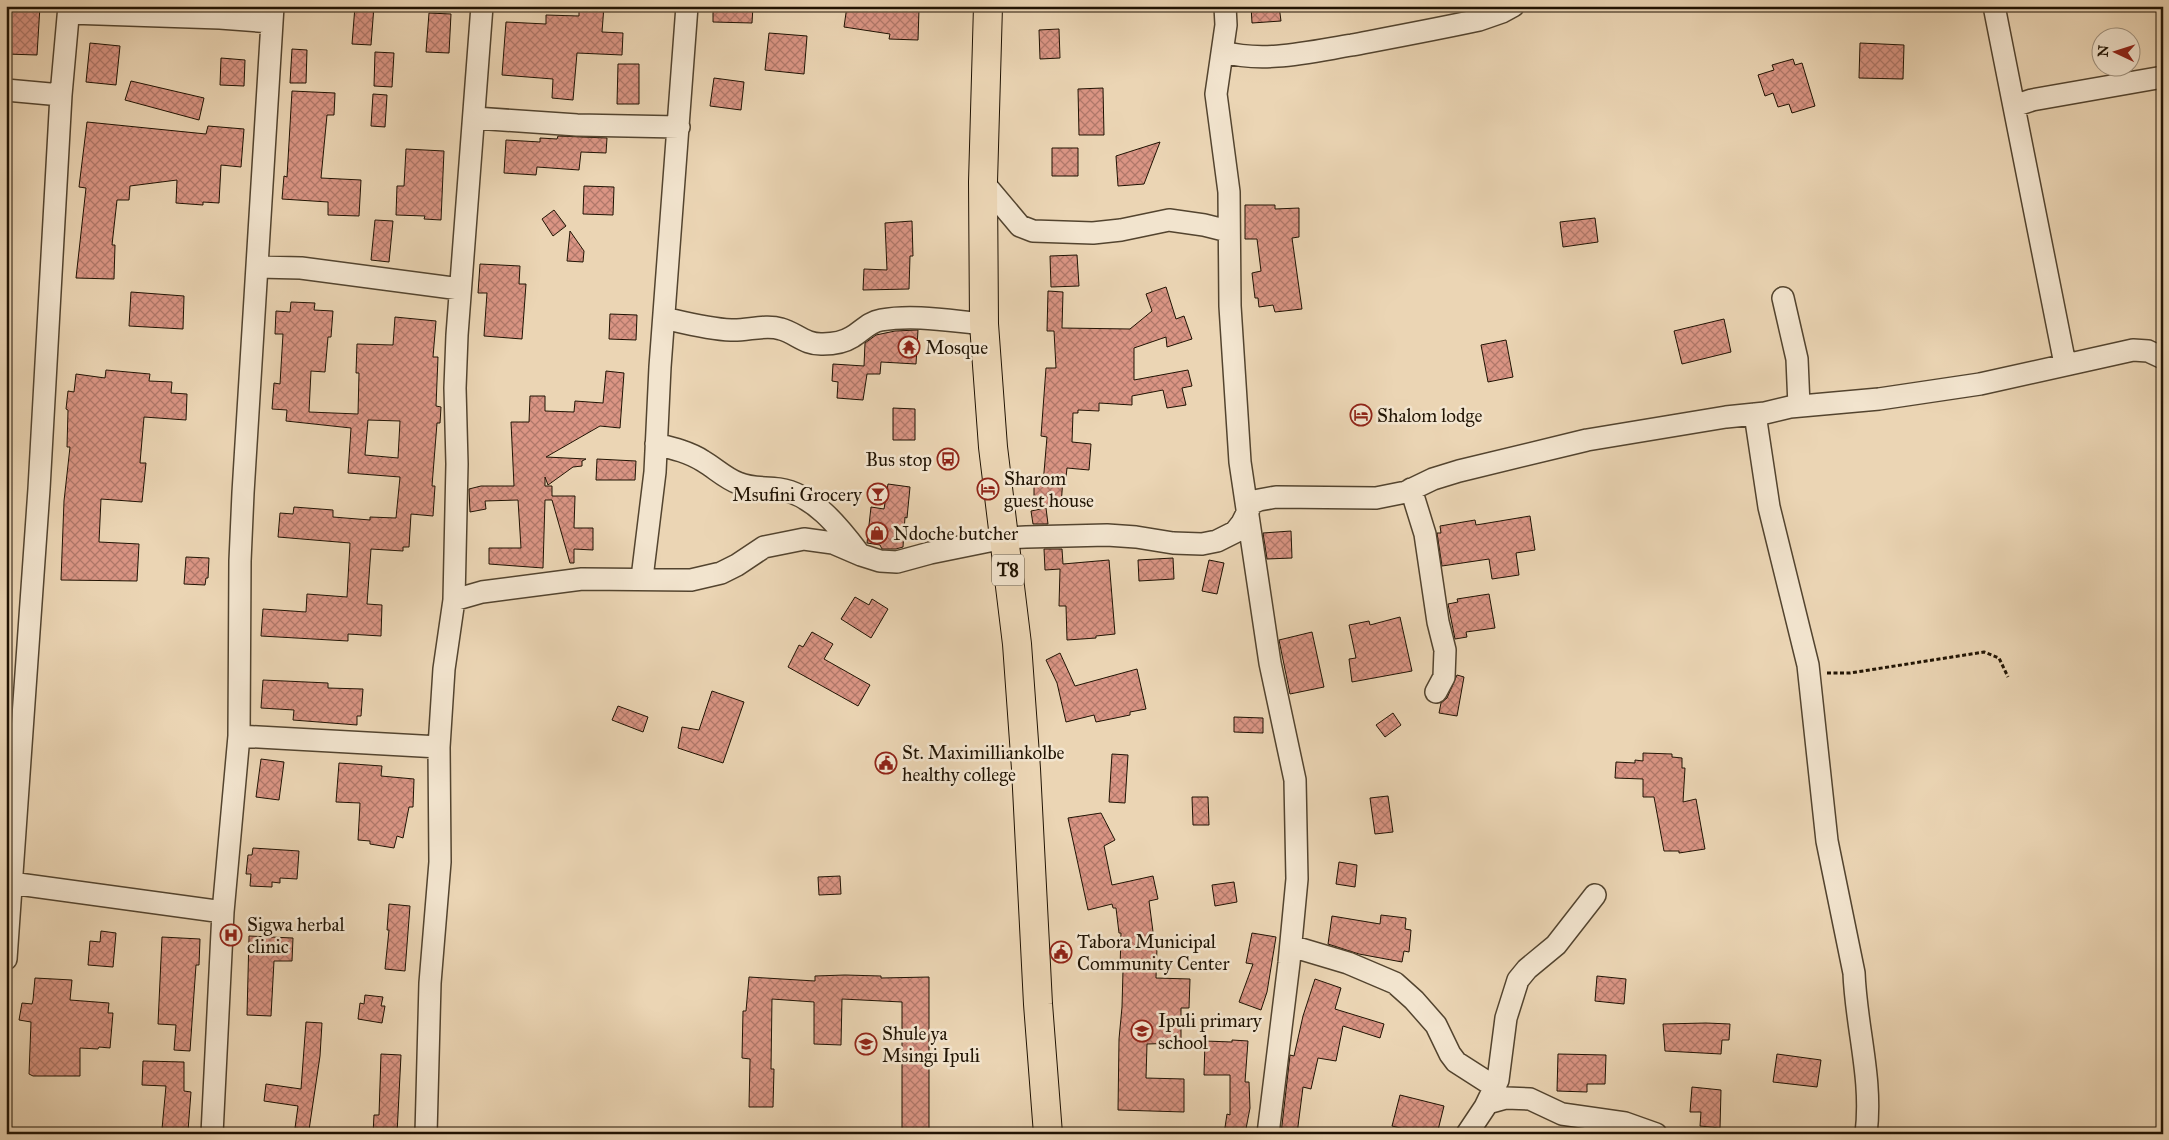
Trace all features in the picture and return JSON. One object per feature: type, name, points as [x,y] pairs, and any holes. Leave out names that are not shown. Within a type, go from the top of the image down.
[{"type":"highway","name":"T8","points":[[988,6],[983,182],[984,324],[993,448],[1017,644],[1026,769],[1038,1004],[1048,1134]]},
{"type":"street","points":[[426,1134],[430,983],[440,862],[439,746],[444,669],[454,600],[458,464],[455,388],[460,289],[475,118],[482,6]]},
{"type":"street","points":[[642,578],[649,530],[656,444],[687,6]]},
{"type":"street","points":[[1225,6],[1226,25],[1216,94],[1229,192],[1228,231],[1238,440],[1270,663],[1295,780],[1297,879],[1291,946],[1268,1134]]},
{"type":"street","points":[[1223,52],[1240,57],[1265,57],[1315,51],[1480,20],[1514,6]]},
{"type":"street","points":[[1994,6],[2065,364]]},
{"type":"street","points":[[6,958],[40,489],[61,95],[69,10],[220,18],[272,14],[240,551],[239,736],[223,912],[212,1134]]},
{"type":"street","points":[[2014,106],[2032,100],[2163,77]]},
{"type":"street","points":[[6,90],[61,95]]},
{"type":"street","points":[[475,118],[577,125],[679,127]]},
{"type":"street","points":[[983,182],[1020,226],[1034,231],[1093,233],[1121,230],[1169,220],[1228,231]]},
{"type":"street","points":[[258,267],[301,268],[460,289]]},
{"type":"street","points":[[1782,298],[1797,359],[1799,406]]},
{"type":"street","points":[[664,318],[732,330],[769,327],[781,329],[812,344],[838,342],[851,338],[873,322],[881,320],[907,318],[984,324]]},
{"type":"street","points":[[454,600],[482,592],[582,579],[642,578],[691,580],[707,577],[737,565],[764,547],[804,539],[833,543],[880,561],[897,562],[930,553],[1004,538],[1089,535],[1136,537],[1173,543],[1202,544],[1217,542],[1235,532],[1242,523],[1247,510],[1255,501],[1276,497],[1376,498],[1411,490],[1433,479],[1579,442],[1799,406],[1879,399],[1955,388],[2132,350],[2148,351],[2163,358]]},
{"type":"street","points":[[1755,414],[1769,507],[1791,590],[1809,671],[1827,841],[1854,973],[1855,995],[1864,1052],[1867,1086],[1866,1134]]},
{"type":"street","points":[[656,444],[701,459],[739,484],[749,487],[779,488],[808,500],[831,520],[861,555]]},
{"type":"street","points":[[1411,490],[1425,534],[1433,576],[1435,605],[1445,650],[1444,677],[1436,692]]},
{"type":"street","points":[[239,736],[439,746]]},
{"type":"street","points":[[11,883],[223,912]]},
{"type":"street","points":[[1467,1134],[1492,1095],[1501,1064],[1506,1018],[1518,980],[1527,969],[1556,945],[1595,895]]},
{"type":"street","points":[[1291,946],[1348,963],[1395,983],[1436,1024],[1450,1054],[1456,1062],[1492,1095],[1506,1098],[1530,1099],[1562,1114],[1625,1123],[1656,1134]]},
{"type":"path","points":[[1809,671],[1850,673],[1984,652],[1999,658],[2008,677]]},
{"type":"building","points":[[7,6],[40,6],[37,55],[6,54]]},
{"type":"building","points":[[355,6],[374,6],[371,45],[352,44]]},
{"type":"building","points":[[579,6],[604,6],[602,32],[623,33],[622,55],[577,53],[573,100],[552,98],[553,79],[502,75],[506,22],[546,24],[546,15],[579,16]]},
{"type":"building","points":[[713,6],[753,6],[752,23],[713,22]]},
{"type":"building","points":[[847,6],[919,9],[918,40],[889,39],[890,34],[844,27]]},
{"type":"building","points":[[1251,6],[1279,6],[1281,21],[1252,23]]},
{"type":"building","points":[[429,13],[451,14],[449,53],[426,52]]},
{"type":"building","points":[[1059,29],[1060,58],[1040,59],[1039,30]]},
{"type":"building","points":[[769,33],[807,36],[804,74],[765,70]]},
{"type":"building","points":[[90,43],[120,46],[116,85],[86,82]]},
{"type":"building","points":[[1860,43],[1904,45],[1903,79],[1859,78]]},
{"type":"building","points":[[292,49],[307,50],[306,83],[290,83]]},
{"type":"building","points":[[375,52],[394,53],[392,87],[374,86]]},
{"type":"building","points":[[221,58],[245,60],[244,86],[220,85]]},
{"type":"building","points":[[1793,59],[1795,65],[1802,63],[1815,106],[1792,113],[1789,104],[1778,107],[1773,93],[1765,96],[1758,75],[1774,70],[1772,65]]},
{"type":"building","points":[[618,64],[639,64],[639,104],[617,104]]},
{"type":"building","points":[[714,78],[744,82],[741,110],[710,106]]},
{"type":"building","points":[[131,81],[204,98],[199,120],[125,100]]},
{"type":"building","points":[[1103,88],[1104,135],[1079,135],[1078,89]]},
{"type":"building","points":[[292,91],[335,93],[334,115],[327,115],[321,178],[361,180],[359,216],[328,215],[328,202],[282,199],[284,176],[287,177]]},
{"type":"building","points":[[373,94],[387,95],[385,127],[371,126]]},
{"type":"building","points":[[87,122],[206,134],[208,126],[244,129],[241,167],[221,165],[219,203],[203,202],[203,205],[176,203],[177,180],[130,186],[129,200],[117,200],[112,245],[115,245],[114,279],[76,278],[86,188],[79,187]]},
{"type":"building","points":[[558,136],[607,138],[606,153],[581,152],[579,170],[537,167],[536,175],[504,173],[506,140],[540,142],[540,138],[557,139]]},
{"type":"building","points":[[1160,142],[1144,184],[1118,186],[1116,156]]},
{"type":"building","points":[[1052,148],[1078,148],[1078,176],[1052,176]]},
{"type":"building","points":[[406,149],[444,151],[441,220],[424,219],[425,216],[396,215],[397,186],[404,186]]},
{"type":"building","points":[[584,186],[614,187],[613,215],[583,214]]},
{"type":"building","points":[[1245,205],[1275,205],[1275,209],[1299,208],[1299,237],[1292,238],[1302,309],[1275,312],[1273,305],[1259,307],[1258,298],[1255,298],[1252,273],[1261,271],[1257,239],[1245,239]]},
{"type":"building","points":[[554,210],[566,226],[553,236],[542,219]]},
{"type":"building","points":[[1595,218],[1598,242],[1563,247],[1560,222]]},
{"type":"building","points":[[375,220],[393,221],[389,262],[371,260]]},
{"type":"building","points":[[912,221],[913,256],[910,256],[909,289],[863,290],[864,269],[887,270],[885,223]]},
{"type":"building","points":[[570,231],[584,251],[583,262],[567,261]]},
{"type":"building","points":[[1077,255],[1079,286],[1051,287],[1050,256]]},
{"type":"building","points":[[480,264],[520,266],[519,284],[526,284],[522,339],[484,336],[487,293],[478,293]]},
{"type":"building","points":[[1166,287],[1176,319],[1184,316],[1192,339],[1167,347],[1166,337],[1134,348],[1134,380],[1188,370],[1192,386],[1182,388],[1186,405],[1167,408],[1163,390],[1132,396],[1132,405],[1099,403],[1099,411],[1078,410],[1078,413],[1073,413],[1072,442],[1091,444],[1089,470],[1067,468],[1066,477],[1063,477],[1061,507],[1034,505],[1034,483],[1043,484],[1047,437],[1041,436],[1046,368],[1056,368],[1054,331],[1047,331],[1048,291],[1063,292],[1062,328],[1130,329],[1152,311],[1146,294]]},
{"type":"building","points":[[131,292],[184,296],[183,329],[129,326]]},
{"type":"building","points":[[291,302],[315,303],[314,310],[333,311],[331,337],[328,337],[325,372],[311,371],[309,412],[358,414],[359,373],[356,373],[357,344],[393,345],[395,317],[436,321],[433,357],[438,357],[436,406],[441,407],[440,423],[437,423],[432,486],[435,486],[433,516],[411,514],[409,547],[403,547],[403,551],[371,549],[367,604],[382,605],[381,636],[348,634],[348,641],[261,636],[263,609],[306,612],[307,594],[347,597],[350,543],[278,537],[280,513],[293,514],[294,507],[333,510],[333,517],[370,520],[370,517],[396,518],[400,477],[348,473],[351,428],[286,421],[287,410],[272,409],[274,383],[280,384],[283,334],[275,334],[276,311],[290,312]],"holes":[[[368,420],[400,421],[398,458],[365,455]]]},
{"type":"building","points":[[610,314],[637,315],[636,340],[609,339]]},
{"type":"building","points":[[1724,319],[1731,352],[1682,364],[1674,331]]},
{"type":"building","points":[[918,330],[916,364],[881,362],[880,374],[867,374],[863,400],[837,398],[838,382],[832,381],[833,364],[864,366],[865,343],[876,335],[895,331]]},
{"type":"building","points":[[1506,340],[1513,377],[1488,382],[1481,345]]},
{"type":"building","points":[[106,370],[150,374],[149,381],[172,382],[171,393],[187,394],[186,420],[144,417],[140,463],[146,463],[142,502],[101,499],[99,542],[139,544],[137,581],[61,580],[64,501],[70,447],[67,447],[68,410],[66,409],[68,391],[74,392],[76,374],[105,378]]},
{"type":"building","points":[[606,371],[624,373],[620,428],[600,426],[546,457],[586,459],[582,461],[582,466],[573,467],[548,485],[545,477],[545,486],[552,486],[552,496],[575,496],[574,528],[593,528],[593,550],[574,549],[574,563],[570,563],[552,500],[545,500],[543,568],[489,564],[489,548],[521,548],[518,500],[485,501],[486,509],[470,512],[469,489],[481,486],[514,486],[511,422],[529,422],[530,396],[545,396],[545,411],[574,412],[575,401],[603,403]]},
{"type":"building","points":[[893,408],[915,409],[915,440],[893,440]]},
{"type":"building","points":[[597,459],[636,461],[635,480],[596,480]]},
{"type":"building","points":[[888,484],[910,487],[903,547],[896,549],[882,549],[880,545],[867,543],[871,507],[884,509]]},
{"type":"building","points":[[1046,508],[1048,524],[1033,524],[1031,511]]},
{"type":"building","points":[[1530,516],[1535,550],[1516,553],[1519,575],[1492,579],[1489,559],[1442,566],[1437,533],[1441,533],[1440,526],[1475,520],[1476,525]]},
{"type":"building","points":[[1291,531],[1292,558],[1267,559],[1263,533]]},
{"type":"building","points":[[1044,549],[1062,549],[1063,564],[1109,560],[1115,634],[1096,636],[1096,638],[1067,640],[1066,606],[1059,606],[1060,569],[1045,570]]},
{"type":"building","points":[[186,557],[209,558],[208,578],[206,578],[205,585],[184,584]]},
{"type":"building","points":[[1173,558],[1174,579],[1139,581],[1138,560]]},
{"type":"building","points":[[1209,560],[1224,563],[1217,594],[1202,591]]},
{"type":"building","points":[[1489,594],[1495,628],[1466,632],[1467,637],[1455,639],[1448,604],[1458,602],[1457,599]]},
{"type":"building","points":[[855,597],[869,605],[872,599],[888,609],[871,638],[841,619]]},
{"type":"building","points":[[1400,617],[1412,671],[1352,682],[1349,659],[1356,658],[1349,625],[1369,621],[1370,625]]},
{"type":"building","points":[[812,632],[833,644],[824,659],[870,685],[858,706],[788,667],[799,645],[803,647]]},
{"type":"building","points":[[1312,632],[1324,687],[1290,694],[1279,640]]},
{"type":"building","points":[[1060,653],[1075,686],[1137,669],[1146,709],[1130,712],[1130,715],[1096,722],[1094,715],[1066,722],[1057,683],[1046,660]]},
{"type":"building","points":[[1457,675],[1464,677],[1457,716],[1439,713],[1441,703],[1447,698]]},
{"type":"building","points":[[263,680],[328,683],[328,688],[363,689],[361,716],[357,716],[357,725],[293,720],[294,710],[261,708]]},
{"type":"building","points":[[712,691],[744,702],[723,763],[678,748],[682,727],[699,730]]},
{"type":"building","points":[[618,706],[648,717],[643,732],[612,720]]},
{"type":"building","points":[[1393,713],[1401,725],[1385,737],[1376,725]]},
{"type":"building","points":[[1234,717],[1263,718],[1263,733],[1234,732]]},
{"type":"building","points":[[1643,753],[1672,754],[1672,757],[1682,758],[1682,768],[1685,768],[1683,802],[1696,799],[1705,849],[1679,853],[1679,851],[1664,851],[1654,797],[1643,797],[1643,779],[1615,778],[1616,762],[1635,763],[1635,760],[1643,761]]},
{"type":"building","points":[[1112,754],[1128,755],[1125,803],[1109,802]]},
{"type":"building","points":[[261,759],[284,762],[279,800],[256,797]]},
{"type":"building","points":[[339,763],[382,766],[381,776],[414,779],[413,807],[409,807],[403,838],[397,836],[394,848],[370,844],[370,841],[358,840],[360,803],[336,802]]},
{"type":"building","points":[[1388,796],[1393,832],[1375,834],[1370,798]]},
{"type":"building","points":[[1192,797],[1208,797],[1209,825],[1193,825]]},
{"type":"building","points":[[1101,813],[1115,840],[1104,846],[1112,885],[1153,876],[1158,899],[1149,901],[1155,947],[1157,947],[1156,978],[1190,979],[1189,1008],[1181,1008],[1181,1043],[1147,1044],[1146,1078],[1184,1079],[1184,1112],[1118,1110],[1119,1039],[1123,970],[1120,970],[1121,933],[1119,933],[1116,908],[1113,908],[1112,904],[1088,910],[1068,818]]},
{"type":"building","points":[[253,848],[299,851],[297,879],[280,878],[280,883],[272,882],[272,887],[250,886],[251,874],[246,874],[248,855],[252,855]]},
{"type":"building","points":[[1339,862],[1357,865],[1355,887],[1336,884]]},
{"type":"building","points":[[840,876],[841,894],[819,895],[818,877]]},
{"type":"building","points":[[1234,882],[1237,902],[1215,906],[1212,885]]},
{"type":"building","points":[[389,904],[410,906],[405,971],[385,969],[389,930],[387,930]]},
{"type":"building","points":[[1381,915],[1406,918],[1405,929],[1411,930],[1409,952],[1404,951],[1402,962],[1359,954],[1328,944],[1332,916],[1380,924]]},
{"type":"building","points":[[101,931],[116,933],[113,967],[88,965],[90,941],[100,942]]},
{"type":"building","points":[[1252,933],[1276,937],[1267,992],[1261,1010],[1239,1002],[1253,964],[1246,963]]},
{"type":"building","points":[[249,936],[293,938],[292,961],[274,961],[271,1016],[247,1015]]},
{"type":"building","points":[[162,937],[200,939],[199,965],[196,965],[190,1051],[174,1050],[176,1025],[158,1024]]},
{"type":"building","points":[[815,976],[881,976],[881,978],[929,977],[929,1132],[902,1132],[902,1002],[842,999],[841,1045],[814,1044],[814,1002],[772,999],[771,1069],[774,1069],[773,1107],[749,1107],[750,1059],[742,1058],[743,1011],[746,1011],[749,977],[815,981]]},
{"type":"building","points":[[1597,976],[1626,979],[1624,1004],[1595,1001]]},
{"type":"building","points":[[35,978],[72,980],[70,1000],[109,1003],[108,1013],[113,1013],[110,1048],[80,1048],[80,1076],[33,1076],[29,1074],[31,1022],[19,1020],[22,1003],[32,1004]]},
{"type":"building","points":[[1315,979],[1341,988],[1335,1009],[1384,1024],[1380,1038],[1343,1026],[1336,1061],[1318,1058],[1311,1089],[1303,1087],[1297,1134],[1281,1134],[1290,1055],[1294,1056],[1303,1016]]},
{"type":"building","points":[[365,995],[383,997],[381,1006],[385,1006],[382,1023],[358,1019],[360,1003],[364,1004]]},
{"type":"building","points":[[306,1022],[322,1023],[320,1056],[309,1130],[295,1128],[298,1106],[264,1101],[266,1084],[301,1089]]},
{"type":"building","points":[[1663,1024],[1730,1024],[1729,1040],[1722,1040],[1721,1054],[1665,1051]]},
{"type":"building","points":[[1232,1040],[1248,1041],[1245,1082],[1249,1082],[1250,1108],[1245,1134],[1224,1134],[1227,1114],[1230,1115],[1230,1075],[1204,1075],[1205,1041],[1232,1042]]},
{"type":"building","points":[[381,1054],[401,1055],[397,1134],[373,1134],[374,1115],[379,1115]]},
{"type":"building","points":[[1558,1054],[1606,1055],[1605,1084],[1587,1084],[1587,1092],[1557,1091]]},
{"type":"building","points":[[1777,1054],[1821,1060],[1817,1087],[1773,1082]]},
{"type":"building","points":[[143,1061],[184,1062],[184,1091],[191,1092],[188,1131],[162,1129],[166,1086],[142,1085]]},
{"type":"building","points":[[1692,1087],[1721,1090],[1720,1128],[1700,1126],[1701,1112],[1690,1112]]},
{"type":"building","points":[[1400,1095],[1444,1106],[1437,1134],[1425,1134],[1392,1126]]},
{"type":"place","name":"Mosque","points":[[909,347]]},
{"type":"place","name":"Shalom lodge","points":[[1361,415]]},
{"type":"place","name":"Bus stop","points":[[948,459]]},
{"type":"place","name":"Sharom guest house","points":[[988,489]]},
{"type":"place","name":"Msufini Grocery","points":[[878,494]]},
{"type":"place","name":"Ndoche butcher","points":[[877,533]]},
{"type":"place","name":"St. Maximilliankolbe healthy college","points":[[886,763]]},
{"type":"place","name":"Sigwa herbal clinic","points":[[231,935]]},
{"type":"place","name":"Tabora Municipal Community Center","points":[[1061,952]]},
{"type":"place","name":"Ipuli primary school","points":[[1142,1031]]},
{"type":"place","name":"Shule ya Msingi Ipuli","points":[[866,1044]]}]
